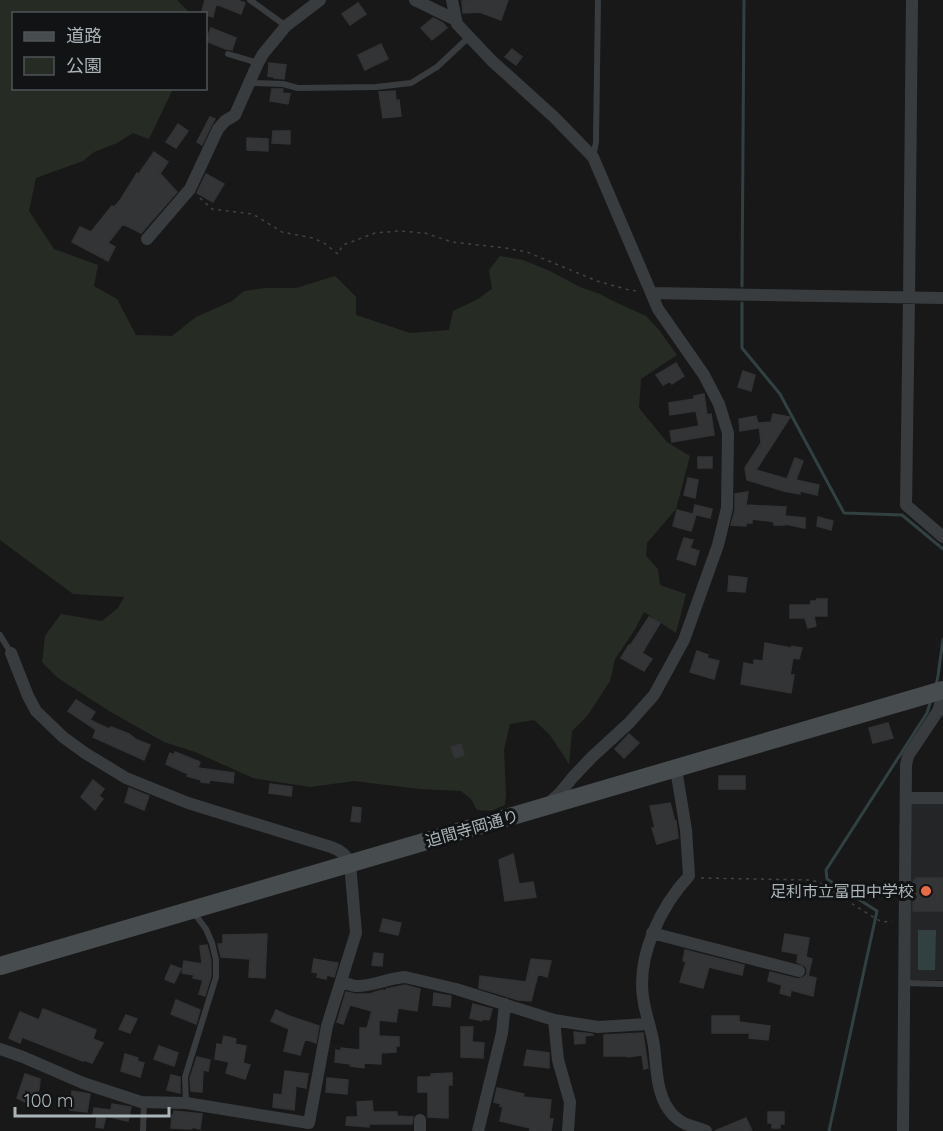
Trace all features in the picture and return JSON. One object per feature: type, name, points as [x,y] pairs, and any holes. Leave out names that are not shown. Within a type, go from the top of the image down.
[{"type":"street","points":[[147,239],[190,189],[218,129],[235,115],[263,54],[286,26],[320,0]]},
{"type":"street","points":[[415,0],[456,20]]},
{"type":"street","points":[[452,0],[457,24],[492,61],[554,117],[593,158],[658,309],[704,375],[719,404],[728,433],[727,508],[718,545],[684,640],[654,695],[545,807]]},
{"type":"street","points":[[912,0],[906,505],[943,537]]},
{"type":"street","points":[[651,293],[943,298]]},
{"type":"street","points":[[0,1048],[83,1083],[144,1102],[186,1103],[308,1127],[327,1026],[356,933],[348,858],[338,850],[188,803],[126,778],[63,737],[36,711],[11,653]]},
{"type":"street","name":"迫間寺岡通り","points":[[0,966],[943,690]]},
{"type":"street","points":[[903,1131],[906,765],[908,756],[938,711],[943,695]]},
{"type":"street","points":[[676,768],[686,830],[689,876],[676,890],[652,933],[644,969],[643,994],[663,1101],[682,1123],[706,1131]]},
{"type":"street","points":[[906,798],[943,798]]},
{"type":"street","points":[[652,933],[799,970]]},
{"type":"street","points":[[341,982],[364,986],[405,977],[456,989],[554,1020],[598,1027],[648,1024]]},
{"type":"street","points":[[478,1131],[502,1033],[505,1004]]},
{"type":"street","points":[[554,1020],[558,1060],[570,1102],[568,1131]]},
{"type":"lane","points":[[250,0],[286,26]]},
{"type":"lane","points":[[593,158],[596,142],[598,0]]},
{"type":"lane","points":[[249,83],[283,84],[298,88],[376,87],[411,83],[437,66],[469,37]]},
{"type":"lane","points":[[228,54],[258,63]]},
{"type":"lane","points":[[0,635],[11,653]]},
{"type":"lane","points":[[186,1103],[185,1077],[216,977],[216,960],[212,943],[206,929],[192,910]]},
{"type":"lane","points":[[904,983],[943,984]]},
{"type":"lane","points":[[143,1131],[144,1102]]},
{"type":"path","points":[[190,189],[212,209],[253,214],[282,232],[313,238],[324,243],[338,254],[343,245],[375,233],[399,231],[425,233],[452,242],[527,252],[597,281],[629,290],[651,293]]},
{"type":"path","points":[[689,876],[705,879],[812,880],[882,922],[905,921]]},
{"type":"shaded area","name":"足利市立富田中学校","points":[[910,802],[943,803],[943,980],[908,980]]},
{"type":"shaded area","points":[[918,930],[936,930],[935,970],[918,970]]},
{"type":"green space","points":[[0,0],[177,0],[189,12],[12,12],[12,90],[173,90],[149,139],[133,133],[117,143],[94,152],[83,161],[36,178],[29,211],[54,249],[98,265],[94,286],[117,299],[136,335],[172,336],[196,317],[232,301],[244,291],[296,288],[335,276],[356,297],[356,315],[410,333],[449,330],[453,311],[492,289],[489,270],[500,256],[523,260],[550,271],[646,316],[677,355],[641,379],[639,408],[667,442],[690,456],[676,509],[647,543],[646,556],[658,569],[660,585],[686,594],[676,633],[644,612],[615,659],[610,681],[588,715],[572,731],[569,764],[550,735],[534,720],[510,724],[504,750],[505,805],[491,811],[477,810],[471,799],[461,791],[419,789],[354,781],[310,787],[253,778],[195,752],[164,742],[109,711],[58,678],[42,662],[45,636],[61,614],[102,621],[118,608],[124,597],[73,594],[0,540]]},
{"type":"building","points":[[205,0],[237,0],[245,3],[241,14],[216,4],[213,17],[207,15],[207,12],[202,12]]},
{"type":"building","points":[[508,0],[501,20],[483,12],[463,13],[462,1]]},
{"type":"building","points":[[358,3],[366,14],[350,25],[342,14]]},
{"type":"building","points":[[433,18],[447,28],[432,40],[421,28]]},
{"type":"building","points":[[211,28],[236,38],[232,50],[207,41]]},
{"type":"building","points":[[381,44],[388,59],[365,70],[358,55]]},
{"type":"building","points":[[512,49],[522,57],[516,65],[505,57]]},
{"type":"building","points":[[269,63],[286,65],[284,79],[268,76]]},
{"type":"building","points":[[272,89],[283,89],[282,93],[290,94],[288,104],[270,101]]},
{"type":"building","points":[[395,91],[401,116],[383,118],[379,92]]},
{"type":"building","points":[[210,117],[215,119],[202,145],[197,142]]},
{"type":"building","points":[[178,124],[188,131],[176,148],[166,142]]},
{"type":"building","points":[[273,131],[290,131],[290,144],[272,143]]},
{"type":"building","points":[[247,138],[268,139],[268,151],[247,150]]},
{"type":"building","points":[[154,152],[168,162],[161,172],[156,169],[177,192],[141,233],[123,224],[108,243],[115,247],[108,261],[72,242],[80,227],[91,232],[112,206],[114,207]]},
{"type":"building","points":[[206,174],[224,184],[213,202],[197,193]]},
{"type":"building","points":[[676,363],[684,376],[672,384],[670,381],[663,385],[656,375]]},
{"type":"building","points":[[743,371],[755,375],[751,391],[738,387]]},
{"type":"building","points":[[704,394],[707,415],[711,414],[714,435],[672,442],[670,431],[699,426],[696,411],[670,415],[669,403],[694,399],[694,396]]},
{"type":"building","points":[[773,414],[790,417],[756,470],[787,479],[795,458],[803,461],[796,480],[819,485],[817,495],[800,491],[800,494],[784,491],[747,480],[745,468],[761,443],[759,423],[771,422]]},
{"type":"building","points":[[756,416],[759,428],[740,431],[739,419]]},
{"type":"building","points":[[698,457],[712,457],[712,468],[698,468]]},
{"type":"building","points":[[688,478],[698,480],[695,498],[684,495]]},
{"type":"building","points":[[748,492],[746,505],[786,507],[785,516],[805,518],[805,528],[785,524],[774,525],[774,522],[752,519],[752,523],[746,523],[746,526],[731,525],[735,510],[735,494]]},
{"type":"building","points":[[695,505],[712,509],[710,518],[693,514]]},
{"type":"building","points":[[677,510],[696,515],[691,531],[673,526]]},
{"type":"building","points":[[818,517],[833,521],[831,530],[817,526]]},
{"type":"building","points":[[684,538],[693,540],[690,548],[699,551],[695,565],[677,559]]},
{"type":"building","points":[[729,576],[747,578],[745,592],[728,591]]},
{"type":"building","points":[[817,599],[827,599],[827,616],[814,616],[816,626],[808,628],[805,618],[790,618],[790,605],[810,605],[811,601],[817,601]]},
{"type":"building","points":[[649,617],[660,623],[642,653],[652,659],[644,671],[621,658]]},
{"type":"building","points":[[765,643],[802,648],[799,659],[793,658],[790,675],[794,675],[791,693],[741,684],[744,663],[754,665],[754,660],[763,661]]},
{"type":"building","points":[[697,651],[708,655],[707,658],[719,661],[714,679],[690,672]]},
{"type":"building","points":[[76,700],[95,712],[90,720],[109,729],[111,727],[129,734],[150,745],[144,760],[93,737],[96,730],[68,711]]},
{"type":"building","points":[[888,723],[893,738],[873,743],[869,728]]},
{"type":"building","points":[[629,734],[639,743],[624,758],[615,749]]},
{"type":"building","points":[[461,744],[464,755],[455,758],[451,747]]},
{"type":"building","points":[[175,752],[200,762],[198,768],[234,773],[233,783],[210,780],[209,783],[201,782],[201,780],[187,776],[188,774],[166,764],[170,753],[174,755]]},
{"type":"building","points":[[719,776],[745,776],[745,789],[719,789]]},
{"type":"building","points":[[93,780],[104,789],[99,796],[103,799],[95,810],[81,797]]},
{"type":"building","points":[[270,784],[292,787],[291,796],[269,793]]},
{"type":"building","points":[[129,788],[149,796],[144,810],[125,802]]},
{"type":"building","points":[[670,803],[676,821],[678,838],[657,844],[652,828],[655,828],[650,806]]},
{"type":"building","points":[[353,807],[361,808],[360,822],[351,821]]},
{"type":"building","points":[[513,854],[519,884],[533,882],[536,897],[505,901],[499,860]]},
{"type":"building","points":[[916,878],[943,878],[943,911],[913,911],[914,880]]},
{"type":"building","points":[[383,919],[401,923],[398,935],[380,931]]},
{"type":"building","points":[[267,934],[265,978],[249,977],[250,959],[221,957],[218,944],[223,944],[223,935]]},
{"type":"building","points":[[785,934],[809,938],[806,957],[812,959],[808,976],[816,978],[813,996],[791,990],[790,996],[780,993],[782,985],[768,981],[770,972],[798,979],[807,974],[805,966],[797,962],[798,954],[782,951]]},
{"type":"building","points":[[207,945],[211,961],[211,976],[205,996],[199,994],[203,980],[193,978],[194,975],[182,973],[184,961],[202,964],[200,946]]},
{"type":"building","points":[[685,950],[744,965],[742,975],[709,967],[703,988],[680,982],[686,962],[683,961]]},
{"type":"building","points":[[374,953],[383,954],[382,966],[372,965]]},
{"type":"building","points":[[314,959],[338,963],[334,977],[327,975],[326,979],[317,977],[318,973],[312,972]]},
{"type":"building","points":[[531,959],[551,961],[547,977],[538,974],[531,1001],[518,1000],[479,988],[480,976],[526,982]]},
{"type":"building","points":[[171,965],[181,969],[174,983],[165,979]]},
{"type":"building","points":[[405,985],[420,989],[417,1011],[398,1008],[396,1022],[379,1020],[379,1036],[399,1037],[396,1052],[381,1053],[381,1064],[364,1063],[364,1068],[335,1062],[336,1050],[341,1051],[341,1048],[360,1050],[360,1028],[367,1028],[372,1011],[350,1005],[343,1024],[337,1022],[346,992],[372,994]]},
{"type":"building","points":[[434,993],[451,996],[450,1007],[433,1005]]},
{"type":"building","points":[[176,1000],[200,1010],[196,1024],[171,1014]]},
{"type":"building","points":[[473,1004],[492,1009],[489,1020],[470,1018]]},
{"type":"building","points":[[43,1009],[96,1030],[93,1039],[103,1043],[92,1063],[22,1037],[20,1043],[9,1038],[20,1012],[39,1020]]},
{"type":"building","points":[[276,1010],[319,1026],[316,1043],[305,1039],[300,1055],[284,1051],[289,1029],[271,1021]]},
{"type":"building","points":[[126,1015],[137,1019],[130,1033],[119,1029]]},
{"type":"building","points":[[712,1016],[739,1016],[739,1022],[770,1026],[768,1040],[749,1038],[750,1033],[712,1033]]},
{"type":"building","points":[[461,1027],[473,1027],[472,1042],[484,1043],[483,1058],[461,1057]]},
{"type":"building","points":[[574,1032],[593,1035],[585,1036],[585,1043],[575,1044]]},
{"type":"building","points":[[643,1033],[648,1068],[644,1069],[642,1055],[604,1056],[604,1035]]},
{"type":"building","points":[[224,1036],[236,1039],[235,1044],[246,1046],[243,1063],[250,1065],[245,1079],[226,1073],[229,1062],[215,1059],[217,1044],[222,1045]]},
{"type":"building","points":[[159,1046],[178,1053],[174,1066],[154,1059]]},
{"type":"building","points":[[527,1050],[549,1053],[549,1068],[524,1065]]},
{"type":"building","points":[[125,1054],[138,1058],[137,1061],[144,1063],[140,1077],[121,1071]]},
{"type":"building","points":[[197,1057],[210,1060],[208,1071],[203,1070],[202,1092],[191,1091],[190,1078]]},
{"type":"building","points":[[285,1071],[308,1074],[306,1088],[296,1086],[294,1110],[273,1107],[274,1094],[282,1095]]},
{"type":"building","points":[[452,1073],[452,1085],[448,1085],[448,1118],[428,1117],[428,1092],[418,1092],[418,1077]]},
{"type":"building","points":[[25,1074],[40,1079],[39,1089],[33,1102],[26,1100],[25,1102],[17,1098]]},
{"type":"building","points":[[171,1075],[180,1077],[180,1093],[167,1090]]},
{"type":"building","points":[[327,1078],[348,1080],[347,1094],[326,1092]]},
{"type":"building","points":[[497,1088],[524,1094],[523,1097],[551,1100],[549,1119],[553,1119],[551,1131],[530,1131],[530,1128],[500,1121],[503,1107],[494,1102]]},
{"type":"building","points":[[72,1091],[90,1094],[87,1112],[70,1110]]},
{"type":"building","points":[[372,1101],[373,1112],[397,1112],[397,1116],[413,1117],[412,1124],[369,1124],[369,1127],[346,1125],[347,1117],[358,1117],[357,1102]]},
{"type":"building","points":[[112,1104],[131,1107],[128,1121],[106,1116],[103,1128],[96,1127],[97,1115],[93,1114],[94,1108],[111,1110]]},
{"type":"building","points":[[174,1111],[202,1114],[200,1129],[171,1128]]},
{"type":"building","points":[[768,1112],[784,1112],[784,1124],[780,1124],[780,1128],[772,1128],[772,1123],[768,1123]]},
{"type":"building","points":[[746,1118],[752,1131],[715,1131]]},
{"type":"waterway","points":[[742,286],[744,0]]},
{"type":"waterway","points":[[742,303],[742,348],[780,394],[844,513],[902,515],[943,549]]},
{"type":"waterway","points":[[936,685],[943,639]]},
{"type":"waterway","points":[[829,1131],[877,911],[827,879],[826,870],[927,713],[931,700]]},
{"type":"place","name":"足利市立富田中学校","points":[[926,891]]}]
